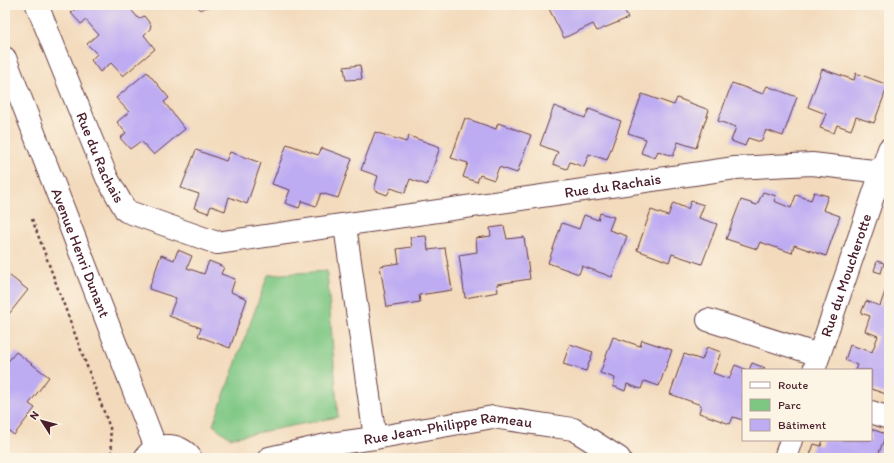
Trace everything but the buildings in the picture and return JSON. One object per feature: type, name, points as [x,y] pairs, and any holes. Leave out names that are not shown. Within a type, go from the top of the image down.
[{"type":"street","name":"Rue du Rachais","points":[[37,5],[107,178],[126,211],[217,243],[345,226],[544,194],[735,168],[812,164],[882,172]]},
{"type":"street","name":"Avenue Henri Dunant","points":[[5,58],[150,453]]},
{"type":"street","name":"Rue du Moucherotte","points":[[708,320],[817,363],[889,149]]},
{"type":"street","points":[[345,226],[375,438]]},
{"type":"street","points":[[872,412],[889,418]]},
{"type":"street","name":"Rue Jean-Philippe Rameau","points":[[269,458],[331,444],[375,438],[493,417],[573,429],[619,458]]},
{"type":"street","points":[[785,458],[791,441]]},
{"type":"street","points":[[150,453],[165,446],[175,446],[191,458]]},
{"type":"path","points":[[32,219],[110,428],[112,450],[110,458]]},
{"type":"green space","points":[[327,271],[338,417],[230,438],[213,425],[268,275]]}]
